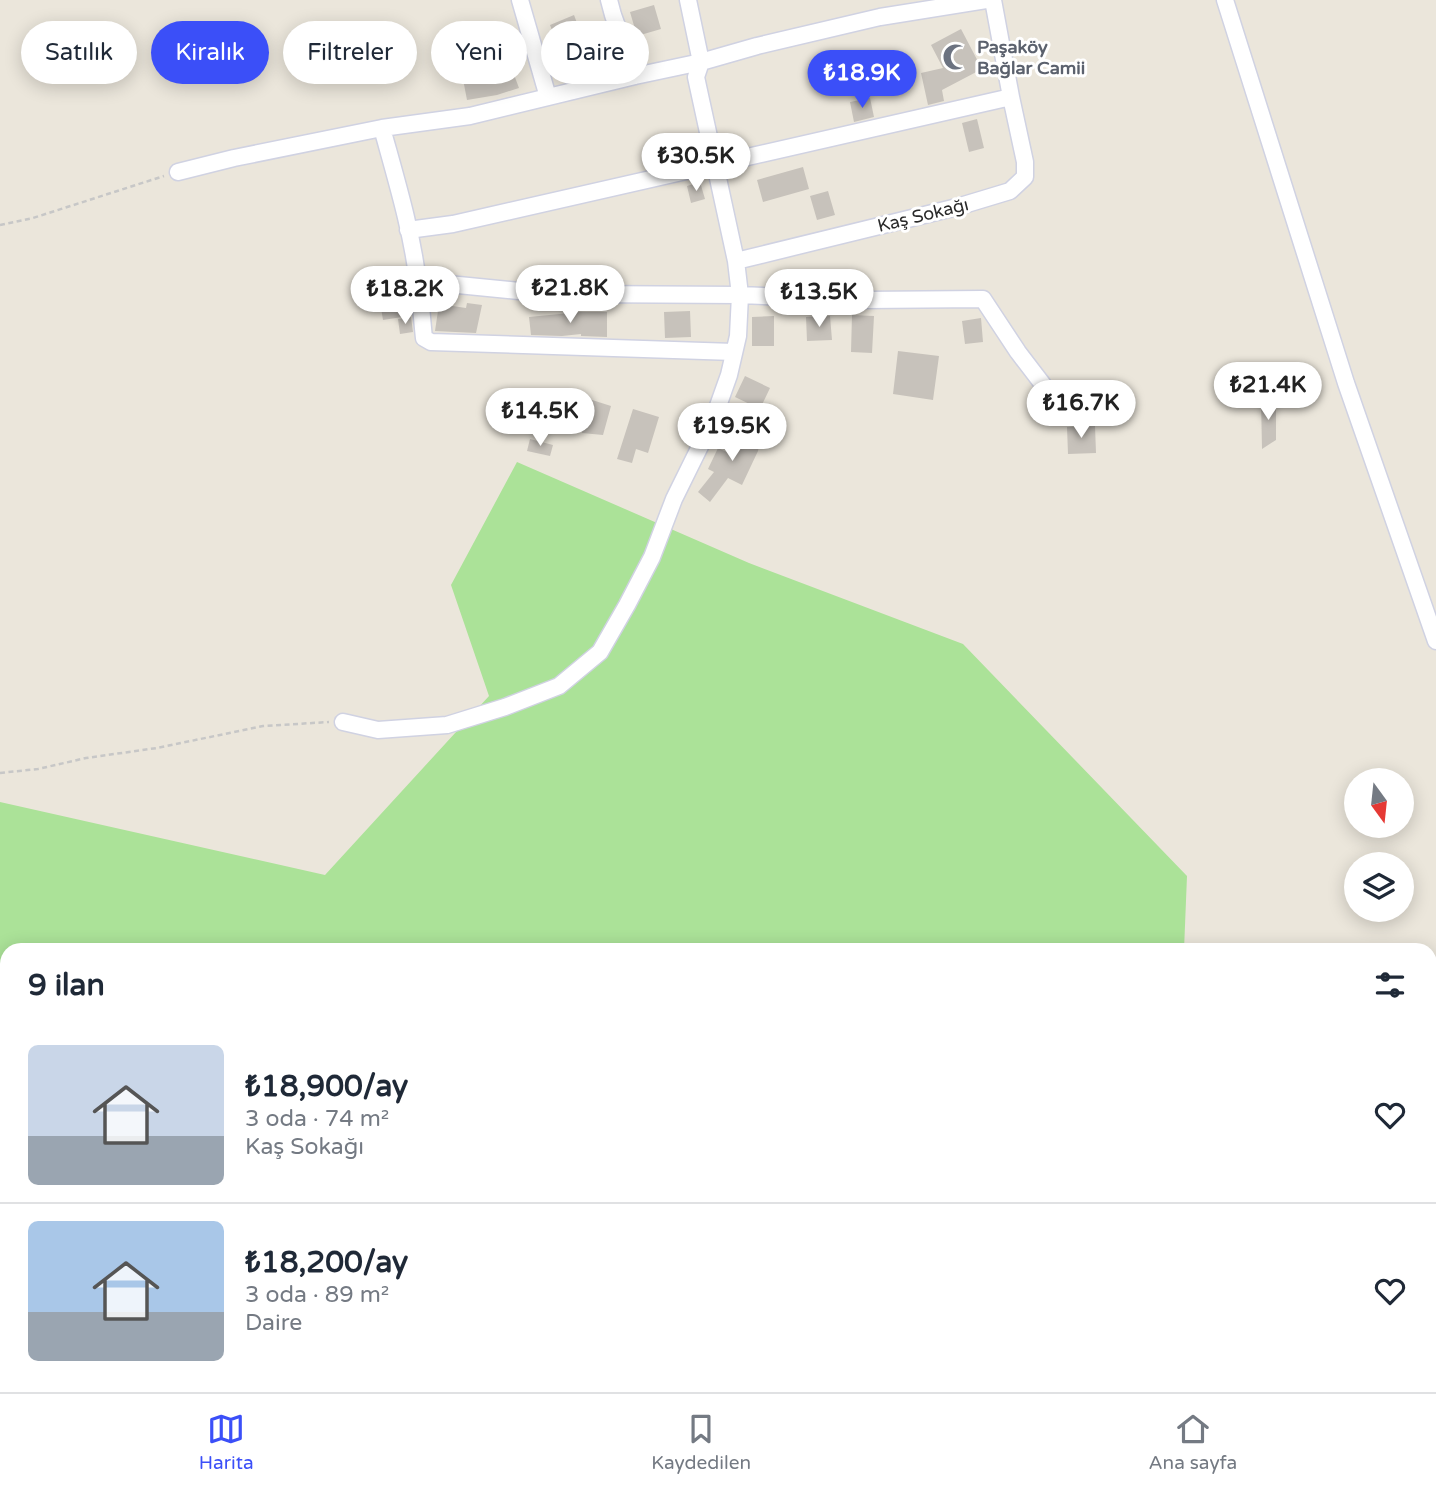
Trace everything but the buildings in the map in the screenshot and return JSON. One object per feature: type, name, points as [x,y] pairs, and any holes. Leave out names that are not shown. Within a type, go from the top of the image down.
[{"type":"street","points":[[520,0],[548,97]]},
{"type":"street","points":[[609,0],[614,21]]},
{"type":"street","points":[[343,722],[378,730],[447,725],[559,686],[600,652],[652,557],[674,499],[713,420],[729,375],[738,336],[740,295],[736,261],[696,77],[701,62],[688,0]]},
{"type":"street","points":[[649,73],[880,17],[986,0]]},
{"type":"street","points":[[408,230],[453,224],[1011,97],[993,0]]},
{"type":"street","points":[[1225,0],[1346,383],[1436,640]]},
{"type":"street","points":[[178,172],[382,128],[470,116],[602,84]]},
{"type":"street","name":"Kaş Sokağı","points":[[736,261],[957,207],[1010,191],[1025,177],[1025,162],[1011,97]]},
{"type":"street","points":[[382,128],[403,203],[418,281],[424,338],[431,342],[734,352]]},
{"type":"street","points":[[418,281],[578,294],[740,295],[864,300],[983,299],[1057,404],[1084,403]]},
{"type":"path","points":[[0,225],[33,218],[178,172]]},
{"type":"path","points":[[0,773],[157,748],[263,726],[343,722]]},
{"type":"green space","points":[[517,462],[749,563],[963,644],[1187,876],[1184,943],[0,943],[0,802],[325,875],[489,696],[451,585]]},
{"type":"place","name":"Paşaköy Bağlar Camii","points":[[956,57]]}]
